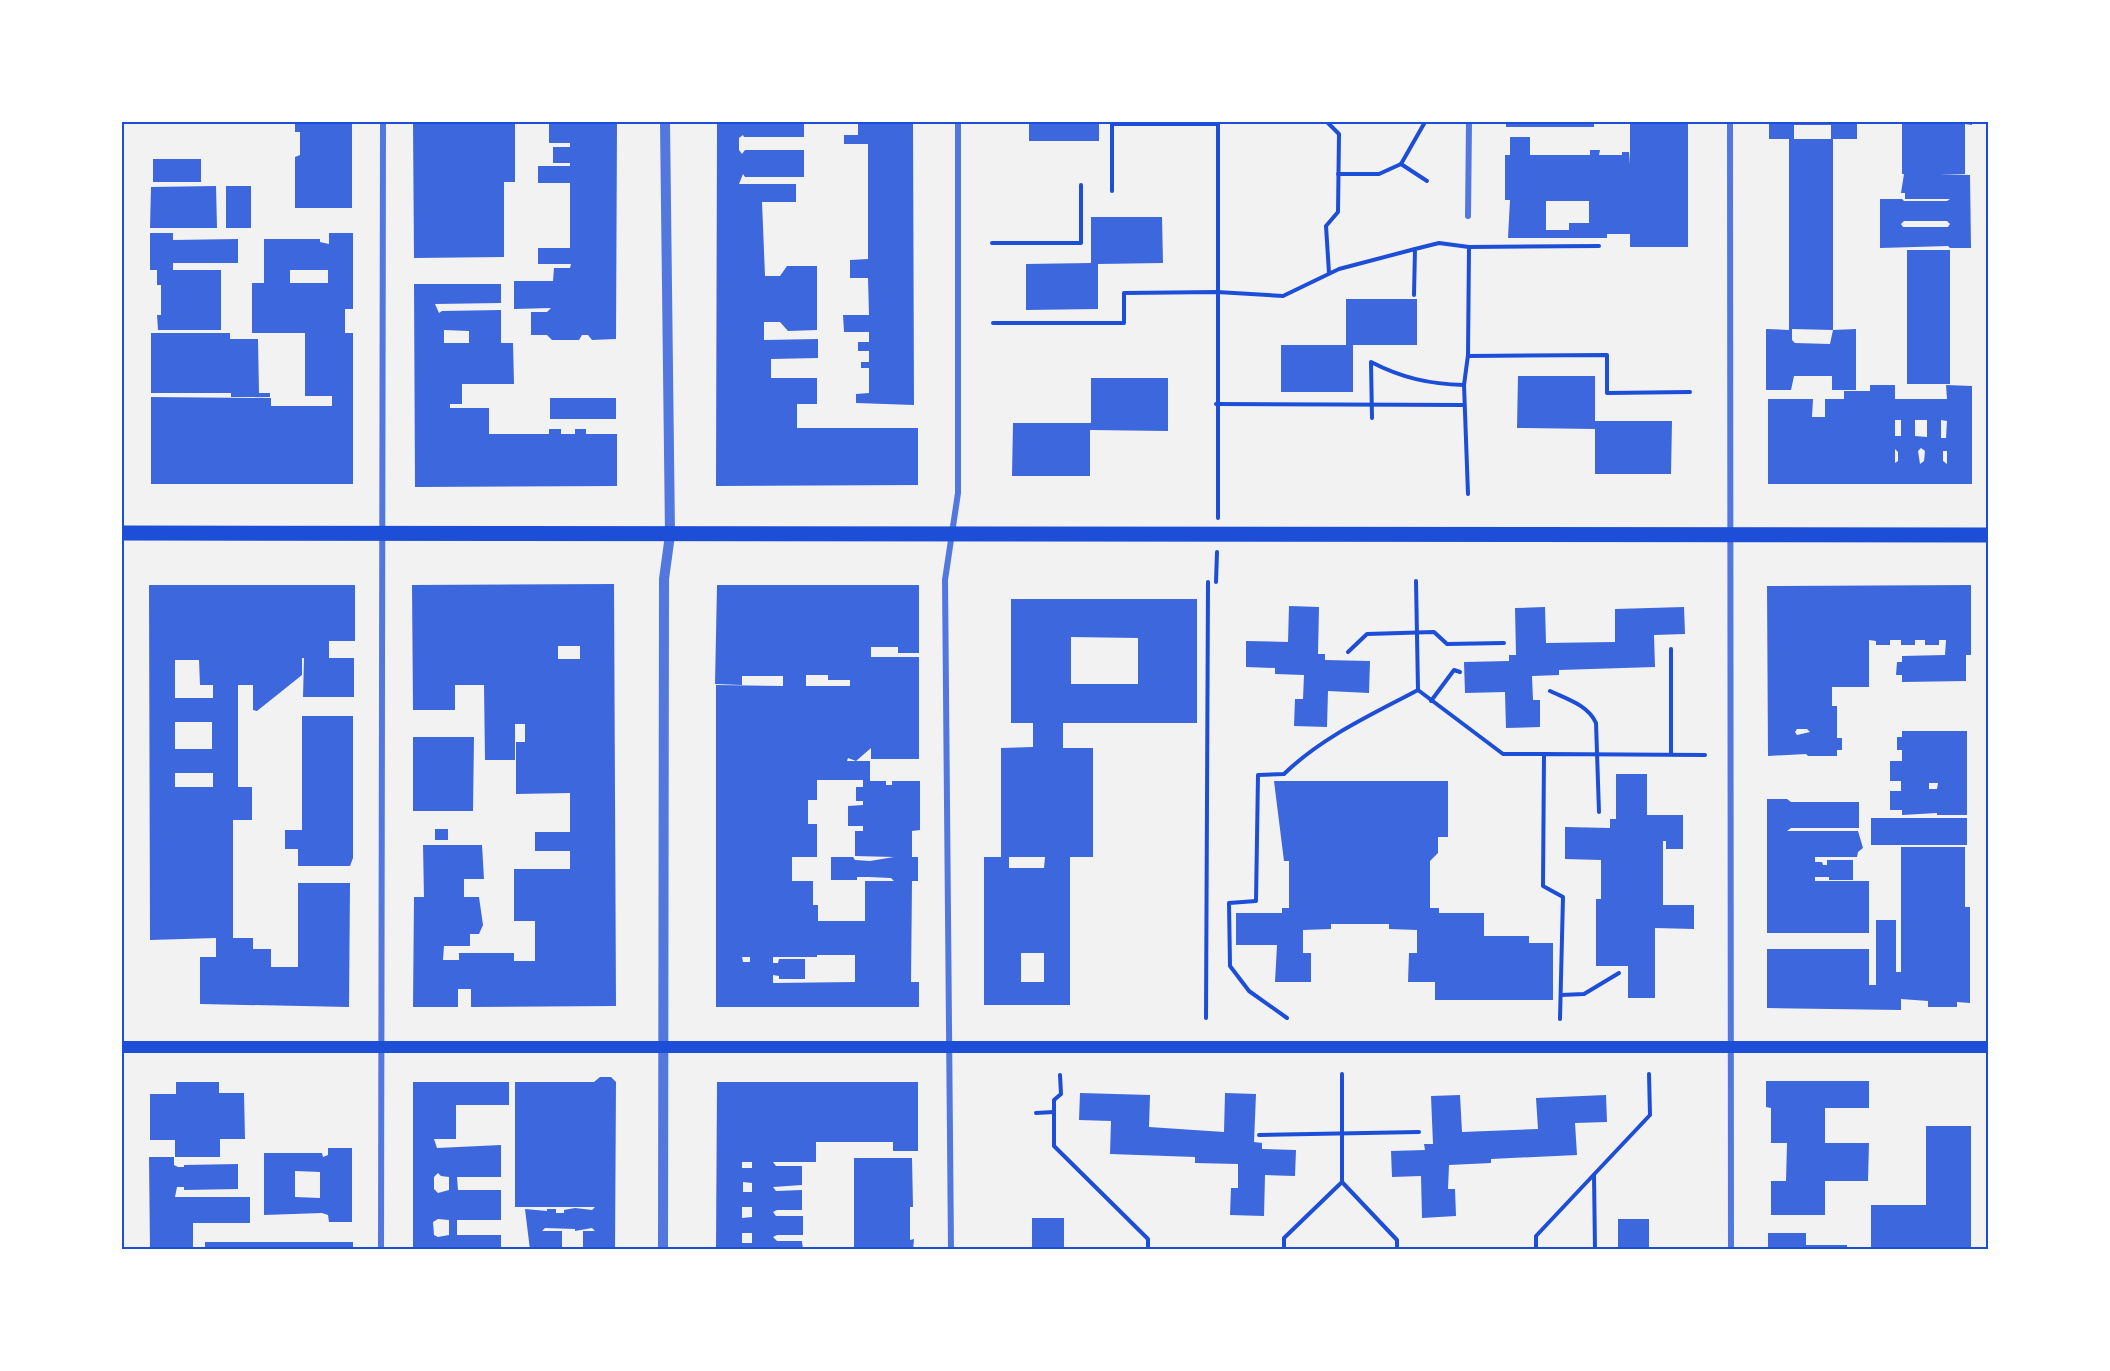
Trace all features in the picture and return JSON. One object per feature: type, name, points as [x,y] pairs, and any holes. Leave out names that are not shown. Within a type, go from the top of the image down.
[{"type":"main road","points":[[122,533],[952,536],[1989,535]]},
{"type":"main road","points":[[122,1047],[1989,1047]]},
{"type":"street","points":[[381,1250],[383,122]]},
{"type":"street","points":[[663,1250],[663,582],[670,535],[665,122]]},
{"type":"street","points":[[951,1250],[945,580],[957,493],[958,122]]},
{"type":"street","points":[[1468,216],[1469,122]]},
{"type":"street","points":[[1730,122],[1731,1250]]},
{"type":"path","points":[[1327,122],[1339,134],[1338,212],[1326,226],[1329,274]]},
{"type":"path","points":[[1338,174],[1379,174],[1401,164],[1425,122]]},
{"type":"path","points":[[1112,191],[1112,124],[1218,123],[1216,582]]},
{"type":"path","points":[[1401,164],[1427,181]]},
{"type":"path","points":[[992,243],[1081,243],[1081,185]]},
{"type":"path","points":[[993,323],[1124,323],[1124,293],[1217,292],[1283,296],[1356,264],[1439,243],[1469,247],[1599,246]]},
{"type":"path","points":[[1468,494],[1464,385],[1468,356],[1469,247]]},
{"type":"path","points":[[1414,296],[1415,249]]},
{"type":"path","points":[[1468,356],[1607,355],[1607,393],[1690,392]]},
{"type":"path","points":[[1372,418],[1371,362],[1395,375],[1432,384],[1464,385]]},
{"type":"path","points":[[1216,404],[1464,405]]},
{"type":"path","points":[[1416,581],[1418,690],[1503,754],[1705,754]]},
{"type":"path","points":[[1206,1018],[1208,582]]},
{"type":"path","points":[[1348,652],[1366,634],[1434,632],[1447,644],[1504,643]]},
{"type":"path","points":[[1671,649],[1671,754]]},
{"type":"path","points":[[1431,701],[1454,670],[1460,672]]},
{"type":"path","points":[[1287,1018],[1249,991],[1230,966],[1229,903],[1256,901],[1258,775],[1284,774],[1303,756],[1331,738],[1418,690]]},
{"type":"path","points":[[1550,691],[1583,707],[1593,715],[1596,723],[1599,812]]},
{"type":"path","points":[[1544,754],[1543,886],[1563,897],[1560,1019]]},
{"type":"path","points":[[1561,995],[1584,994],[1619,973]]},
{"type":"path","points":[[1342,1074],[1342,1182],[1397,1240],[1397,1250]]},
{"type":"path","points":[[1536,1250],[1536,1236],[1650,1115],[1649,1074]]},
{"type":"path","points":[[1060,1075],[1061,1094],[1054,1100],[1054,1146],[1148,1239],[1148,1250]]},
{"type":"path","points":[[1036,1113],[1054,1112]]},
{"type":"path","points":[[1259,1135],[1419,1132]]},
{"type":"path","points":[[1594,1174],[1595,1250]]},
{"type":"path","points":[[1284,1250],[1284,1238],[1342,1182]]},
{"type":"building","points":[[295,122],[352,122],[352,208],[295,208],[295,157],[300,155],[300,132],[295,132]]},
{"type":"building","points":[[413,122],[515,122],[515,182],[504,182],[504,257],[414,258]]},
{"type":"building","points":[[549,122],[617,123],[616,339],[592,340],[588,335],[582,335],[579,340],[552,340],[547,335],[531,335],[531,312],[547,312],[551,308],[514,309],[514,281],[553,281],[554,268],[570,268],[571,264],[538,264],[538,248],[570,248],[570,183],[538,183],[538,166],[570,166],[570,163],[553,163],[553,147],[570,147],[570,143],[549,143]]},
{"type":"building","points":[[717,122],[804,122],[804,137],[744,137],[743,135],[739,138],[739,150],[742,154],[745,150],[804,150],[804,177],[745,177],[743,174],[739,184],[796,184],[796,202],[762,202],[765,276],[780,276],[787,266],[817,266],[817,330],[788,331],[780,322],[764,322],[764,340],[818,339],[818,358],[771,359],[771,378],[817,378],[817,404],[797,404],[797,428],[918,428],[918,485],[716,486]]},
{"type":"building","points":[[858,122],[913,122],[914,405],[856,403],[856,394],[869,393],[869,368],[861,368],[861,362],[869,362],[869,351],[858,351],[858,342],[869,342],[869,332],[844,332],[843,315],[869,315],[868,278],[850,278],[850,260],[868,259],[868,144],[844,144],[844,135],[858,135]]},
{"type":"building","points":[[1029,122],[1099,122],[1099,141],[1029,141]]},
{"type":"building","points":[[1506,122],[1594,122],[1594,127],[1506,127]]},
{"type":"building","points":[[1630,122],[1688,122],[1688,247],[1630,247],[1630,234],[1607,234],[1607,238],[1508,238],[1510,200],[1505,200],[1505,155],[1510,155],[1510,137],[1530,137],[1530,155],[1590,155],[1590,150],[1600,150],[1599,155],[1622,155],[1622,152],[1629,152],[1630,164]],"holes":[[[1546,201],[1589,201],[1589,223],[1569,223],[1569,230],[1546,230]]]},
{"type":"building","points":[[1769,122],[1857,122],[1857,139],[1833,139],[1833,330],[1856,329],[1856,390],[1832,390],[1832,376],[1794,376],[1791,390],[1766,390],[1766,329],[1789,330],[1789,139],[1769,139]],"holes":[[[1794,125],[1831,125],[1831,139],[1794,139]],[[1792,329],[1833,330],[1830,344],[1795,343],[1792,340]]]},
{"type":"building","points":[[1906,122],[1972,122],[1972,125],[1965,124],[1965,174],[1939,174],[1970,175],[1971,248],[1950,248],[1948,246],[1880,248],[1880,199],[1947,201],[1950,199],[1905,199],[1905,193],[1901,193],[1904,174],[1902,174],[1902,124]],"holes":[[[1904,221],[1947,221],[1950,224],[1948,227],[1903,227],[1901,224]]]},
{"type":"building","points":[[153,159],[201,159],[201,182],[153,182]]},
{"type":"building","points":[[216,186],[217,228],[150,228],[151,187]]},
{"type":"building","points":[[226,186],[251,186],[251,228],[226,228]]},
{"type":"building","points":[[1091,217],[1162,217],[1163,263],[1098,264],[1098,309],[1026,310],[1026,264],[1091,263]]},
{"type":"building","points":[[150,233],[173,233],[173,240],[238,239],[238,263],[173,263],[173,270],[221,270],[221,330],[158,330],[157,315],[161,315],[161,285],[157,285],[157,270],[150,270]]},
{"type":"building","points":[[329,233],[353,233],[353,309],[345,309],[345,333],[353,333],[353,484],[151,484],[151,397],[271,398],[271,406],[332,406],[332,396],[305,396],[305,333],[252,333],[252,283],[264,283],[264,239],[320,239],[320,242],[329,244]],"holes":[[[290,270],[328,270],[328,283],[290,283]]]},
{"type":"building","points":[[1907,250],[1950,250],[1950,384],[1907,384]]},
{"type":"building","points":[[414,284],[501,284],[501,303],[435,304],[439,313],[442,311],[501,310],[501,343],[513,343],[514,384],[462,384],[462,404],[450,404],[450,408],[489,408],[489,434],[549,434],[549,429],[561,429],[561,434],[575,434],[575,429],[586,429],[586,434],[617,434],[617,486],[415,487]],"holes":[[[444,330],[469,331],[469,343],[444,343]]]},
{"type":"building","points":[[1346,299],[1417,299],[1417,345],[1353,345],[1353,392],[1281,392],[1281,345],[1346,345]]},
{"type":"building","points":[[151,333],[230,333],[230,339],[258,339],[259,393],[270,393],[270,397],[231,397],[231,393],[151,393]]},
{"type":"building","points":[[1518,376],[1595,376],[1595,421],[1672,421],[1671,474],[1595,474],[1595,429],[1517,428]]},
{"type":"building","points":[[1091,378],[1168,378],[1168,431],[1090,430],[1090,476],[1012,476],[1013,423],[1091,423]]},
{"type":"building","points":[[1870,385],[1895,385],[1895,399],[1947,399],[1946,385],[1972,386],[1972,484],[1768,484],[1768,399],[1813,399],[1812,417],[1825,417],[1825,399],[1844,399],[1844,391],[1870,391]],"holes":[[[1895,420],[1901,420],[1901,436],[1895,436]],[[1915,420],[1927,420],[1927,437],[1915,436]],[[1941,420],[1947,421],[1946,438],[1941,438]],[[1921,448],[1925,451],[1924,461],[1920,464],[1918,451]],[[1895,449],[1898,452],[1898,461],[1895,463]],[[1943,451],[1947,451],[1947,464],[1943,461]]]},
{"type":"building","points":[[550,398],[616,398],[616,419],[550,419]]},
{"type":"building","points":[[614,584],[616,1006],[471,1007],[471,989],[458,989],[458,1007],[413,1007],[414,897],[424,897],[423,845],[482,845],[484,879],[464,879],[464,897],[479,897],[483,925],[479,934],[470,934],[470,946],[444,946],[443,960],[459,960],[459,953],[514,953],[514,961],[535,961],[535,921],[514,921],[514,869],[570,869],[570,851],[535,851],[535,832],[570,832],[570,793],[516,794],[516,742],[525,742],[525,724],[515,724],[515,760],[485,760],[484,685],[455,685],[455,710],[413,710],[412,585]],"holes":[[[558,646],[580,646],[580,659],[558,659]]]},
{"type":"building","points":[[149,585],[355,585],[355,641],[329,641],[329,658],[354,658],[354,697],[303,697],[304,658],[302,658],[302,675],[257,711],[253,710],[253,685],[238,685],[238,787],[252,787],[252,820],[233,820],[233,938],[253,938],[253,949],[271,949],[271,967],[298,967],[298,883],[350,883],[349,1007],[200,1004],[200,957],[216,957],[216,938],[150,940]],"holes":[[[175,660],[199,660],[200,685],[213,685],[213,698],[175,698]],[[175,722],[212,722],[212,749],[175,749]],[[175,773],[213,773],[213,787],[175,787]]]},
{"type":"building","points":[[717,585],[919,585],[919,653],[898,653],[898,647],[871,647],[871,657],[919,657],[919,759],[871,759],[871,748],[856,761],[870,761],[870,781],[886,781],[886,785],[892,785],[892,781],[920,781],[920,830],[912,831],[912,857],[918,857],[918,881],[912,881],[911,982],[919,982],[919,1007],[716,1007],[716,685],[783,686],[783,676],[742,676],[742,685],[715,684]],"holes":[[[806,675],[828,675],[828,680],[850,680],[850,686],[806,686]],[[817,780],[863,780],[863,787],[856,787],[856,801],[863,801],[863,805],[848,806],[848,826],[863,826],[863,831],[855,831],[855,856],[894,857],[870,861],[855,860],[853,857],[831,857],[831,880],[857,880],[857,877],[869,877],[891,878],[894,881],[865,881],[865,921],[818,921],[818,905],[813,905],[813,881],[792,881],[792,857],[817,857],[817,824],[808,824],[808,800],[817,800]],[[817,955],[855,955],[855,982],[773,983],[773,975],[779,976],[779,979],[805,979],[805,959],[779,959],[778,963],[773,963],[773,957],[817,957]],[[742,957],[750,957],[750,962],[743,962]]]},
{"type":"building","points":[[1971,585],[1971,655],[1966,655],[1966,681],[1902,682],[1902,675],[1896,675],[1897,662],[1902,662],[1902,656],[1945,655],[1946,640],[1939,640],[1939,645],[1925,645],[1925,640],[1915,640],[1915,645],[1901,645],[1901,640],[1890,640],[1890,645],[1876,645],[1876,641],[1869,640],[1869,687],[1832,687],[1832,706],[1837,706],[1837,738],[1842,738],[1842,750],[1837,750],[1837,756],[1808,756],[1806,754],[1768,756],[1767,586]],"holes":[[[1797,729],[1807,729],[1810,732],[1797,735],[1795,732]]]},
{"type":"building","points":[[1011,599],[1197,599],[1197,723],[1063,723],[1063,748],[1093,748],[1093,857],[1070,857],[1070,1005],[984,1005],[984,857],[1001,857],[1001,748],[1033,747],[1033,723],[1011,723]],"holes":[[[1071,637],[1138,638],[1138,684],[1071,684]],[[1009,857],[1045,857],[1044,868],[1009,868]],[[1021,953],[1044,953],[1044,982],[1021,982]]]},
{"type":"building","points":[[1289,606],[1319,607],[1318,654],[1325,654],[1325,660],[1370,661],[1369,693],[1328,691],[1327,727],[1294,726],[1295,699],[1303,699],[1304,675],[1275,674],[1275,668],[1246,667],[1246,641],[1288,642]]},
{"type":"building","points":[[1545,607],[1546,643],[1615,642],[1615,609],[1684,607],[1685,634],[1654,635],[1655,667],[1559,670],[1559,675],[1532,676],[1533,700],[1540,700],[1540,727],[1506,728],[1505,692],[1465,693],[1464,662],[1509,661],[1509,655],[1516,655],[1515,608]]},
{"type":"building","points":[[302,716],[353,716],[353,858],[350,866],[298,866],[298,849],[285,849],[285,830],[302,830]]},
{"type":"building","points":[[1902,731],[1967,731],[1967,815],[1937,815],[1937,813],[1902,815],[1902,810],[1890,810],[1890,791],[1901,791],[1901,781],[1890,781],[1890,761],[1902,761],[1902,750],[1897,750],[1897,737],[1902,737]],"holes":[[[1929,783],[1938,783],[1937,789],[1929,789]]]},
{"type":"building","points":[[413,737],[474,737],[473,811],[413,811]]},
{"type":"building","points":[[1616,774],[1647,774],[1647,815],[1683,815],[1683,849],[1666,849],[1666,841],[1663,841],[1663,905],[1694,905],[1694,929],[1655,928],[1655,998],[1628,998],[1628,966],[1596,966],[1596,899],[1601,899],[1601,860],[1565,859],[1565,827],[1610,828],[1610,819],[1616,819]]},
{"type":"building","points":[[1274,781],[1448,781],[1448,837],[1438,837],[1438,853],[1430,861],[1430,908],[1439,908],[1439,913],[1484,913],[1484,936],[1529,936],[1529,943],[1553,943],[1553,1000],[1435,1000],[1435,982],[1408,982],[1409,953],[1417,953],[1417,930],[1389,929],[1389,924],[1331,924],[1331,929],[1303,930],[1303,953],[1311,953],[1311,982],[1275,982],[1277,945],[1236,945],[1236,913],[1282,913],[1282,908],[1289,908],[1289,861],[1284,861]]},
{"type":"building","points":[[1767,799],[1787,799],[1791,802],[1859,802],[1859,828],[1791,828],[1787,831],[1858,831],[1863,848],[1858,852],[1857,857],[1815,857],[1815,862],[1822,862],[1823,865],[1827,865],[1827,860],[1853,860],[1853,880],[1829,880],[1829,877],[1815,877],[1815,881],[1869,881],[1869,933],[1767,933]]},
{"type":"building","points":[[1871,818],[1967,818],[1967,845],[1871,845]]},
{"type":"building","points":[[435,829],[448,829],[448,840],[435,840]]},
{"type":"building","points":[[1901,847],[1965,847],[1965,907],[1970,907],[1970,1003],[1957,1002],[1957,1007],[1928,1007],[1928,1001],[1901,999],[1901,1010],[1767,1008],[1767,949],[1869,949],[1869,985],[1876,985],[1876,920],[1896,920],[1896,972],[1901,972]]},
{"type":"building","points":[[600,1077],[611,1077],[616,1082],[615,1250],[583,1250],[583,1231],[595,1231],[592,1228],[575,1231],[575,1229],[545,1228],[542,1231],[562,1231],[562,1250],[530,1250],[525,1209],[547,1211],[547,1209],[556,1209],[556,1213],[564,1213],[564,1210],[575,1208],[592,1210],[595,1207],[515,1207],[515,1082],[594,1082]]},
{"type":"building","points":[[1766,1081],[1869,1081],[1869,1108],[1825,1108],[1825,1143],[1869,1143],[1868,1181],[1825,1181],[1825,1215],[1771,1215],[1771,1181],[1786,1181],[1787,1143],[1771,1143],[1771,1108],[1766,1107]]},
{"type":"building","points":[[176,1082],[219,1082],[219,1093],[244,1093],[245,1139],[220,1139],[220,1157],[175,1157],[175,1140],[150,1140],[150,1094],[176,1094]]},
{"type":"building","points":[[413,1082],[509,1082],[509,1105],[456,1105],[456,1139],[434,1139],[437,1148],[501,1145],[501,1177],[457,1177],[458,1190],[501,1190],[501,1220],[457,1220],[457,1235],[501,1235],[501,1250],[413,1250]],"holes":[[[438,1173],[449,1177],[449,1190],[438,1193],[434,1189],[434,1177]],[[438,1219],[449,1220],[449,1235],[438,1237],[434,1235],[433,1222]]]},
{"type":"building","points":[[717,1082],[918,1082],[918,1151],[893,1151],[893,1142],[816,1142],[816,1162],[773,1162],[776,1166],[802,1166],[802,1185],[773,1187],[776,1191],[802,1190],[802,1210],[773,1212],[776,1216],[803,1216],[803,1235],[773,1237],[777,1241],[802,1241],[803,1250],[716,1250]],"holes":[[[742,1162],[752,1162],[752,1168],[742,1168]],[[743,1182],[752,1183],[752,1192],[743,1192]],[[742,1207],[752,1207],[752,1217],[742,1218]],[[742,1233],[752,1233],[752,1243],[742,1243]]]},
{"type":"building","points":[[1080,1093],[1150,1095],[1149,1127],[1224,1132],[1225,1093],[1256,1094],[1254,1142],[1262,1143],[1262,1149],[1296,1150],[1295,1176],[1265,1175],[1264,1216],[1230,1215],[1231,1188],[1238,1188],[1238,1164],[1195,1163],[1195,1157],[1110,1154],[1111,1121],[1079,1120]]},
{"type":"building","points":[[1460,1095],[1462,1132],[1538,1129],[1536,1098],[1606,1095],[1607,1122],[1575,1123],[1577,1155],[1491,1159],[1491,1163],[1449,1165],[1448,1189],[1455,1189],[1456,1216],[1422,1218],[1421,1176],[1392,1177],[1391,1151],[1425,1150],[1424,1144],[1433,1144],[1431,1096]]},
{"type":"building","points":[[1926,1126],[1971,1126],[1971,1250],[1871,1250],[1871,1205],[1926,1205]]},
{"type":"building","points":[[328,1148],[352,1148],[352,1222],[329,1222],[328,1215],[322,1213],[264,1215],[264,1153],[322,1153],[323,1157],[328,1155]],"holes":[[[295,1171],[320,1172],[320,1198],[295,1197]]]},
{"type":"building","points":[[149,1157],[174,1157],[174,1165],[178,1167],[238,1164],[238,1189],[184,1190],[184,1187],[177,1187],[175,1197],[250,1197],[250,1223],[193,1223],[193,1250],[150,1250]]},
{"type":"building","points":[[854,1158],[912,1158],[913,1207],[910,1207],[910,1240],[914,1239],[913,1250],[854,1250]]},
{"type":"building","points":[[1032,1218],[1064,1218],[1064,1250],[1032,1250]]},
{"type":"building","points":[[1618,1219],[1649,1219],[1649,1250],[1618,1250]]},
{"type":"building","points":[[1768,1233],[1806,1233],[1806,1245],[1847,1245],[1847,1250],[1768,1250]]},
{"type":"building","points":[[205,1242],[353,1242],[353,1250],[205,1250]]}]
